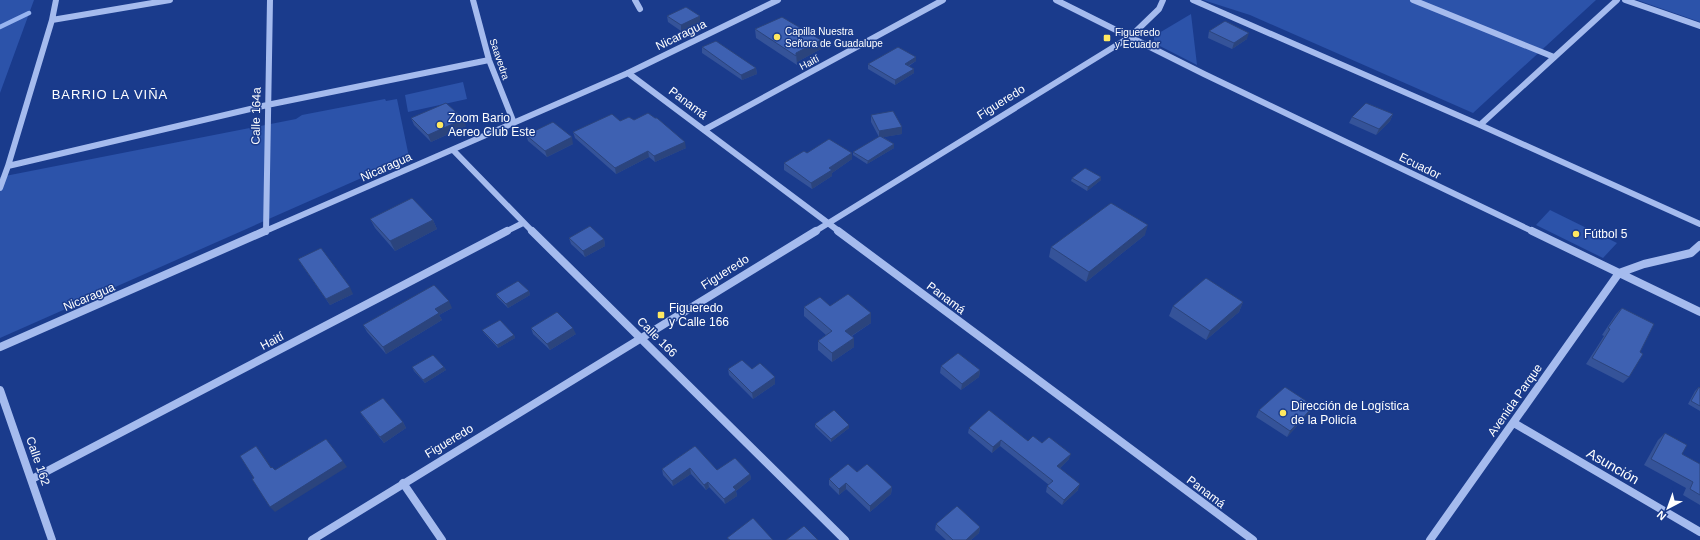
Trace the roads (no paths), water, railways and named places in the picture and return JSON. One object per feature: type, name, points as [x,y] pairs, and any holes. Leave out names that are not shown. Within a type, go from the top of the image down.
[{"type":"street","points":[[0,188],[52,20],[56,0]]},
{"type":"street","points":[[52,20],[170,0]]},
{"type":"street","name":"Calle 164a","points":[[266,232],[270,0]]},
{"type":"street","name":"Saavedra","points":[[473,0],[489,60],[514,123]]},
{"type":"street","points":[[635,0],[640,9]]},
{"type":"street","name":"Nicaragua","points":[[0,347],[628,73],[778,0]]},
{"type":"street","name":"Haití","points":[[704,130],[943,0]]},
{"type":"street","name":"Ecuador","points":[[1056,0],[1211,78],[1700,312]]},
{"type":"street","name":"Figueredo","points":[[312,540],[402,483],[642,339],[827,223],[1130,37],[1159,9],[1163,0]]},
{"type":"street","points":[[1193,0],[1480,125],[1700,224]]},
{"type":"street","points":[[1413,0],[1554,56]]},
{"type":"street","points":[[1480,125],[1617,0]]},
{"type":"street","points":[[1625,0],[1700,26]]},
{"type":"street","points":[[0,168],[267,105],[489,60]]},
{"type":"street","name":"Panamá","points":[[628,73],[1253,540]]},
{"type":"street","name":"Calle 166","points":[[453,150],[523,223],[845,540]]},
{"type":"street","name":"Haití","points":[[32,479],[523,223]]},
{"type":"street","points":[[1619,273],[1644,264],[1691,253],[1700,245]]},
{"type":"street","name":"Avenida Parque","points":[[1430,540],[1619,273]]},
{"type":"street","name":"Calle 162","points":[[0,390],[52,540]]},
{"type":"street","name":"Asunción","points":[[1514,423],[1700,532]]},
{"type":"street","points":[[402,483],[442,540]]},
{"type":"waterway","points":[[0,27],[29,13]]},
{"type":"place","name":"Capilla Nuestra Señora de Guadalupe","points":[[777,37]]},
{"type":"place","name":"Figueredo y Ecuador","points":[[1107,38]]},
{"type":"place","name":"Zoom Bario Aereo Club Este","points":[[440,125]]},
{"type":"place","name":"Fútbol 5","points":[[1576,234]]},
{"type":"place","name":"Figueredo y Calle 166","points":[[661,315]]},
{"type":"place","name":"Dirección de Logística de la Policía","points":[[1283,413]]},
{"type":"district","name":"BARRIO LA VIÑA","points":[[110,94]]}]
